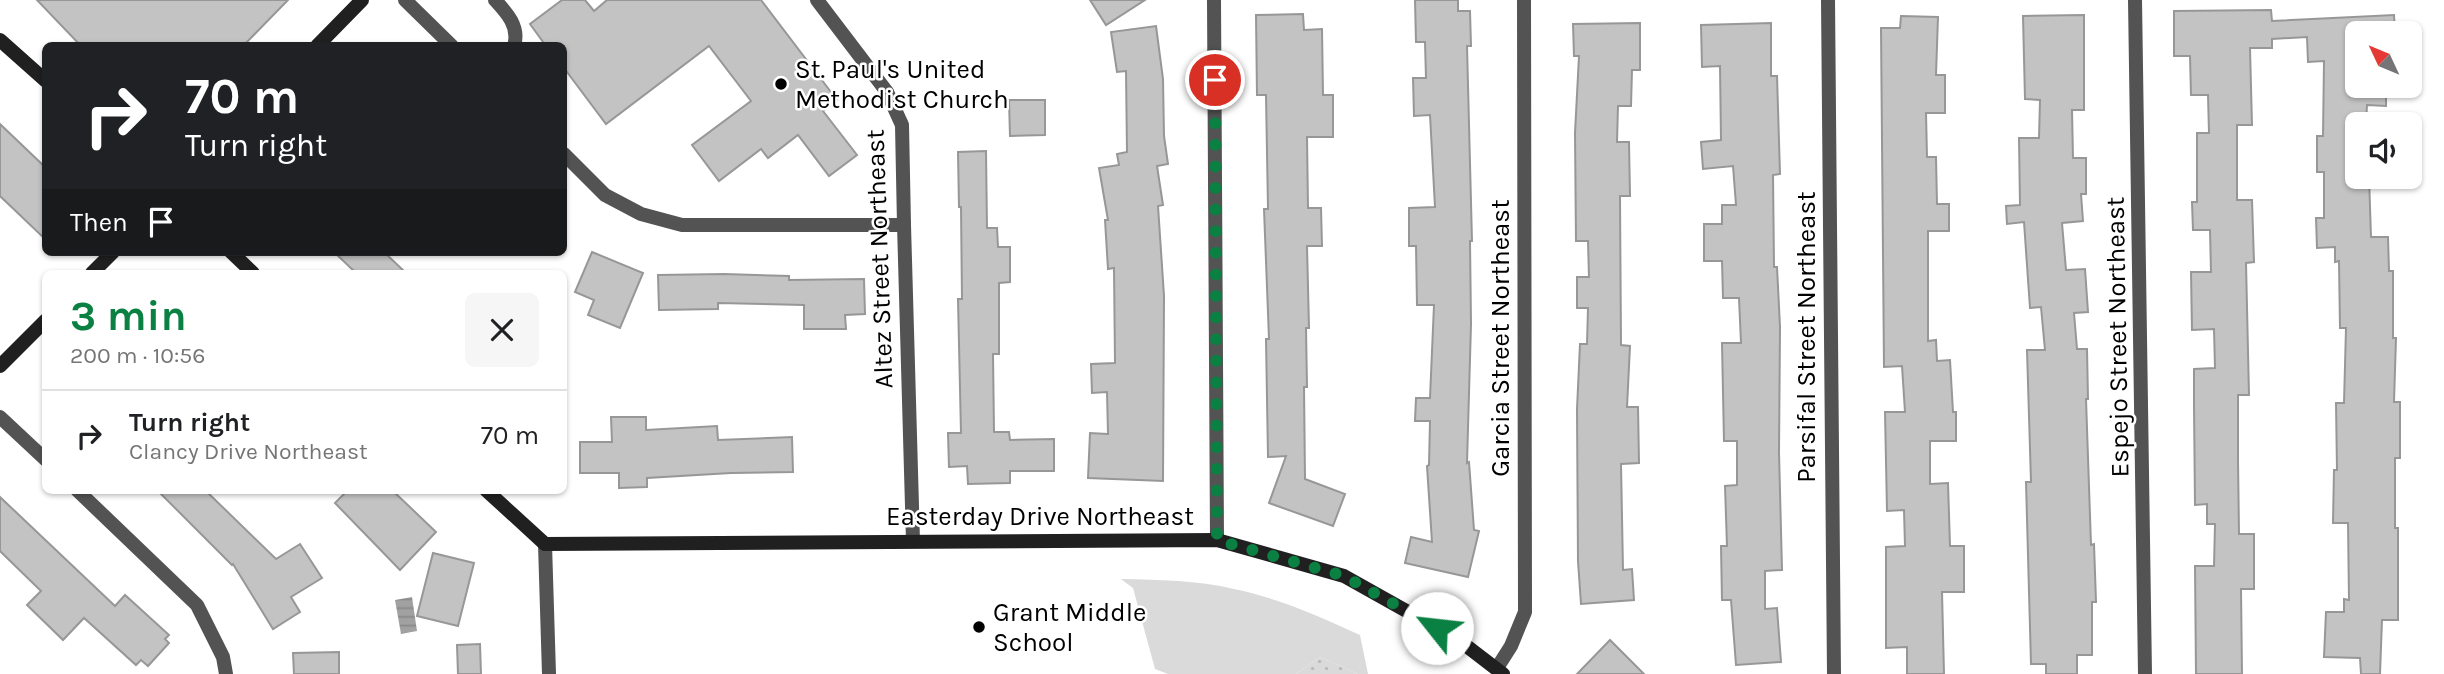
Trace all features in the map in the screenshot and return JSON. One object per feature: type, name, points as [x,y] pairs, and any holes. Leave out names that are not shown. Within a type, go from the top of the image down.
[{"type":"street","points":[[321,42],[362,0]]},
{"type":"street","points":[[405,0],[448,42]]},
{"type":"street","points":[[495,0],[511,18],[517,38],[516,42]]},
{"type":"street","name":"Altez Street Northeast","points":[[817,0],[887,92],[902,125],[913,541]]},
{"type":"street","points":[[1214,0],[1217,540]]},
{"type":"street","name":"Garcia Street Northeast","points":[[1500,671],[1525,612],[1524,0]]},
{"type":"street","name":"Parsifal Street Northeast","points":[[1828,0],[1834,674]]},
{"type":"street","name":"Espejo Street Northeast","points":[[2135,0],[2145,674]]},
{"type":"street","points":[[0,40],[42,77]]},
{"type":"street","points":[[567,158],[605,195],[641,214],[682,225],[904,225]]},
{"type":"street","points":[[96,270],[109,256]]},
{"type":"street","points":[[235,256],[250,270]]},
{"type":"street","points":[[0,366],[42,324]]},
{"type":"street","points":[[0,417],[42,456]]},
{"type":"street","points":[[81,494],[198,605],[223,657],[226,674]]},
{"type":"street","points":[[490,494],[545,544],[549,674]]},
{"type":"street","name":"Easterday Drive Northeast","points":[[545,544],[1217,540],[1344,576],[1460,641],[1500,671]]},
{"type":"shaded area","points":[[1121,579],[1220,586],[1298,608],[1360,635],[1368,674],[1358,674],[1320,657],[1296,674],[1168,674],[1155,669],[1133,588]]},
{"type":"shaded area","points":[[412,597],[417,631],[401,634],[395,600]]},
{"type":"shaded area","points":[[1320,657],[1358,674],[1296,674]]},
{"type":"building","points":[[37,0],[288,0],[247,42],[77,42]]},
{"type":"building","name":"St. Paul's United Methodist Church","points":[[562,0],[585,0],[594,11],[607,0],[761,0],[837,100],[823,111],[857,155],[829,176],[798,135],[768,158],[761,149],[719,181],[692,145],[751,101],[709,46],[606,124],[567,72],[567,42],[543,42],[530,24]]},
{"type":"building","points":[[1090,0],[1145,0],[1106,25]]},
{"type":"building","points":[[1415,0],[1458,0],[1458,11],[1470,11],[1471,46],[1467,46],[1472,241],[1467,463],[1469,462],[1474,530],[1479,531],[1468,577],[1405,563],[1411,537],[1432,542],[1427,466],[1430,421],[1415,421],[1416,398],[1430,398],[1434,305],[1417,305],[1416,246],[1409,246],[1409,208],[1435,207],[1430,115],[1414,116],[1413,78],[1426,78],[1425,42],[1416,42]]},
{"type":"building","points":[[2271,10],[2272,21],[2394,15],[2394,21],[2345,21],[2345,98],[2386,98],[2386,106],[2367,105],[2367,112],[2345,112],[2345,189],[2369,189],[2371,237],[2388,237],[2389,271],[2393,271],[2393,338],[2396,338],[2394,402],[2400,402],[2400,458],[2395,458],[2398,620],[2382,620],[2380,674],[2361,674],[2360,658],[2324,657],[2326,612],[2344,612],[2344,599],[2349,600],[2348,523],[2333,523],[2334,470],[2337,470],[2336,403],[2344,403],[2346,328],[2340,328],[2339,261],[2335,262],[2335,247],[2317,248],[2316,218],[2324,218],[2324,172],[2317,172],[2317,136],[2323,136],[2324,61],[2308,62],[2307,37],[2272,39],[2272,48],[2250,48],[2252,125],[2237,125],[2237,200],[2252,200],[2254,262],[2246,263],[2249,395],[2238,395],[2238,460],[2239,534],[2254,534],[2254,589],[2241,589],[2242,674],[2196,674],[2195,566],[2214,566],[2215,524],[2207,524],[2207,504],[2195,505],[2194,369],[2215,368],[2214,329],[2192,330],[2191,272],[2211,272],[2210,230],[2193,230],[2192,202],[2197,202],[2197,133],[2209,133],[2208,95],[2191,95],[2190,56],[2174,56],[2174,11]]},
{"type":"building","points":[[1303,14],[1304,30],[1322,29],[1323,95],[1333,95],[1333,137],[1307,137],[1308,208],[1321,208],[1322,246],[1307,246],[1309,328],[1306,328],[1307,387],[1304,387],[1305,479],[1345,494],[1333,526],[1269,503],[1286,456],[1268,457],[1266,339],[1269,339],[1264,209],[1268,209],[1266,95],[1257,95],[1256,15]]},
{"type":"building","points":[[2084,15],[2084,110],[2072,110],[2073,158],[2086,158],[2086,194],[2081,194],[2083,221],[2062,223],[2066,270],[2085,269],[2088,312],[2074,313],[2077,349],[2087,349],[2091,545],[2094,544],[2096,602],[2092,602],[2092,655],[2077,655],[2077,674],[2046,674],[2046,664],[2031,664],[2026,482],[2031,482],[2027,350],[2045,350],[2041,307],[2030,308],[2024,222],[2007,224],[2006,206],[2020,205],[2019,138],[2039,138],[2040,100],[2025,99],[2023,16]]},
{"type":"building","points":[[1901,16],[1938,17],[1936,75],[1945,75],[1945,113],[1926,113],[1927,157],[1936,157],[1937,204],[1949,204],[1949,231],[1928,231],[1928,341],[1936,340],[1937,361],[1950,360],[1953,412],[1956,412],[1956,441],[1930,441],[1930,484],[1948,483],[1950,546],[1964,546],[1964,592],[1942,592],[1944,674],[1907,674],[1907,647],[1886,648],[1886,547],[1905,546],[1904,510],[1887,511],[1885,412],[1905,412],[1902,366],[1884,367],[1881,28],[1900,28]]},
{"type":"building","points":[[1640,23],[1640,70],[1632,70],[1631,106],[1618,106],[1617,142],[1629,142],[1630,196],[1620,196],[1621,345],[1630,346],[1627,407],[1638,407],[1639,463],[1621,464],[1623,570],[1632,569],[1634,600],[1581,604],[1578,561],[1577,409],[1580,344],[1587,344],[1588,308],[1577,308],[1577,277],[1589,277],[1588,241],[1576,241],[1575,133],[1579,56],[1574,56],[1573,24]]},
{"type":"building","points":[[1771,23],[1771,76],[1777,76],[1780,174],[1773,175],[1774,267],[1777,267],[1780,327],[1782,570],[1765,571],[1765,609],[1777,608],[1781,662],[1736,665],[1731,600],[1722,600],[1721,546],[1727,546],[1725,486],[1737,485],[1737,441],[1724,441],[1722,343],[1741,343],[1739,298],[1723,298],[1722,261],[1704,261],[1704,224],[1722,224],[1722,205],[1736,205],[1733,166],[1703,169],[1701,142],[1721,140],[1720,66],[1702,67],[1701,25]]},
{"type":"building","points":[[1156,26],[1163,79],[1164,136],[1168,164],[1157,166],[1163,205],[1158,206],[1164,296],[1163,481],[1088,478],[1090,433],[1108,434],[1107,392],[1092,393],[1091,364],[1115,363],[1114,268],[1108,269],[1105,220],[1108,220],[1099,168],[1119,165],[1117,154],[1127,152],[1126,71],[1117,72],[1111,32]]},
{"type":"building","points":[[1009,100],[1045,100],[1045,135],[1010,136]]},
{"type":"building","points":[[0,124],[42,164],[42,236],[0,196]]},
{"type":"building","points":[[986,151],[987,228],[997,228],[998,247],[1010,247],[1010,282],[999,283],[999,354],[993,354],[994,432],[1009,432],[1010,440],[1054,439],[1054,471],[1010,471],[1010,483],[968,484],[967,466],[949,467],[948,433],[961,433],[958,299],[962,299],[958,152]]},
{"type":"building","points":[[592,252],[643,273],[620,328],[588,315],[594,300],[575,292]]},
{"type":"building","points":[[338,256],[388,256],[403,270],[353,270]]},
{"type":"building","points":[[658,275],[789,276],[789,280],[864,279],[865,314],[845,315],[846,329],[804,329],[804,305],[718,303],[718,309],[659,310]]},
{"type":"building","points":[[611,417],[646,417],[646,430],[717,426],[718,440],[792,437],[793,472],[647,478],[647,487],[619,488],[619,473],[580,473],[580,442],[612,442]]},
{"type":"building","points":[[161,494],[209,494],[276,559],[300,544],[322,578],[291,597],[300,612],[273,629],[232,565]]},
{"type":"building","points":[[344,494],[396,494],[436,532],[400,570],[335,503]]},
{"type":"building","points":[[0,497],[115,606],[125,595],[169,635],[165,639],[169,643],[148,666],[141,660],[136,665],[84,618],[63,640],[27,605],[41,591],[0,551]]},
{"type":"building","points":[[433,553],[474,563],[458,626],[417,616]]},
{"type":"building","points":[[1610,640],[1644,674],[1577,674]]},
{"type":"building","points":[[480,644],[481,674],[458,674],[457,645]]},
{"type":"building","points":[[339,652],[339,674],[294,674],[293,653]]},
{"type":"place","name":"St. Paul's United Methodist Church","points":[[781,84]]},
{"type":"place","name":"Grant Middle School","points":[[979,627]]},
{"type":"route","points":[[1215,80],[1217,540],[1344,576],[1437,628]]}]
